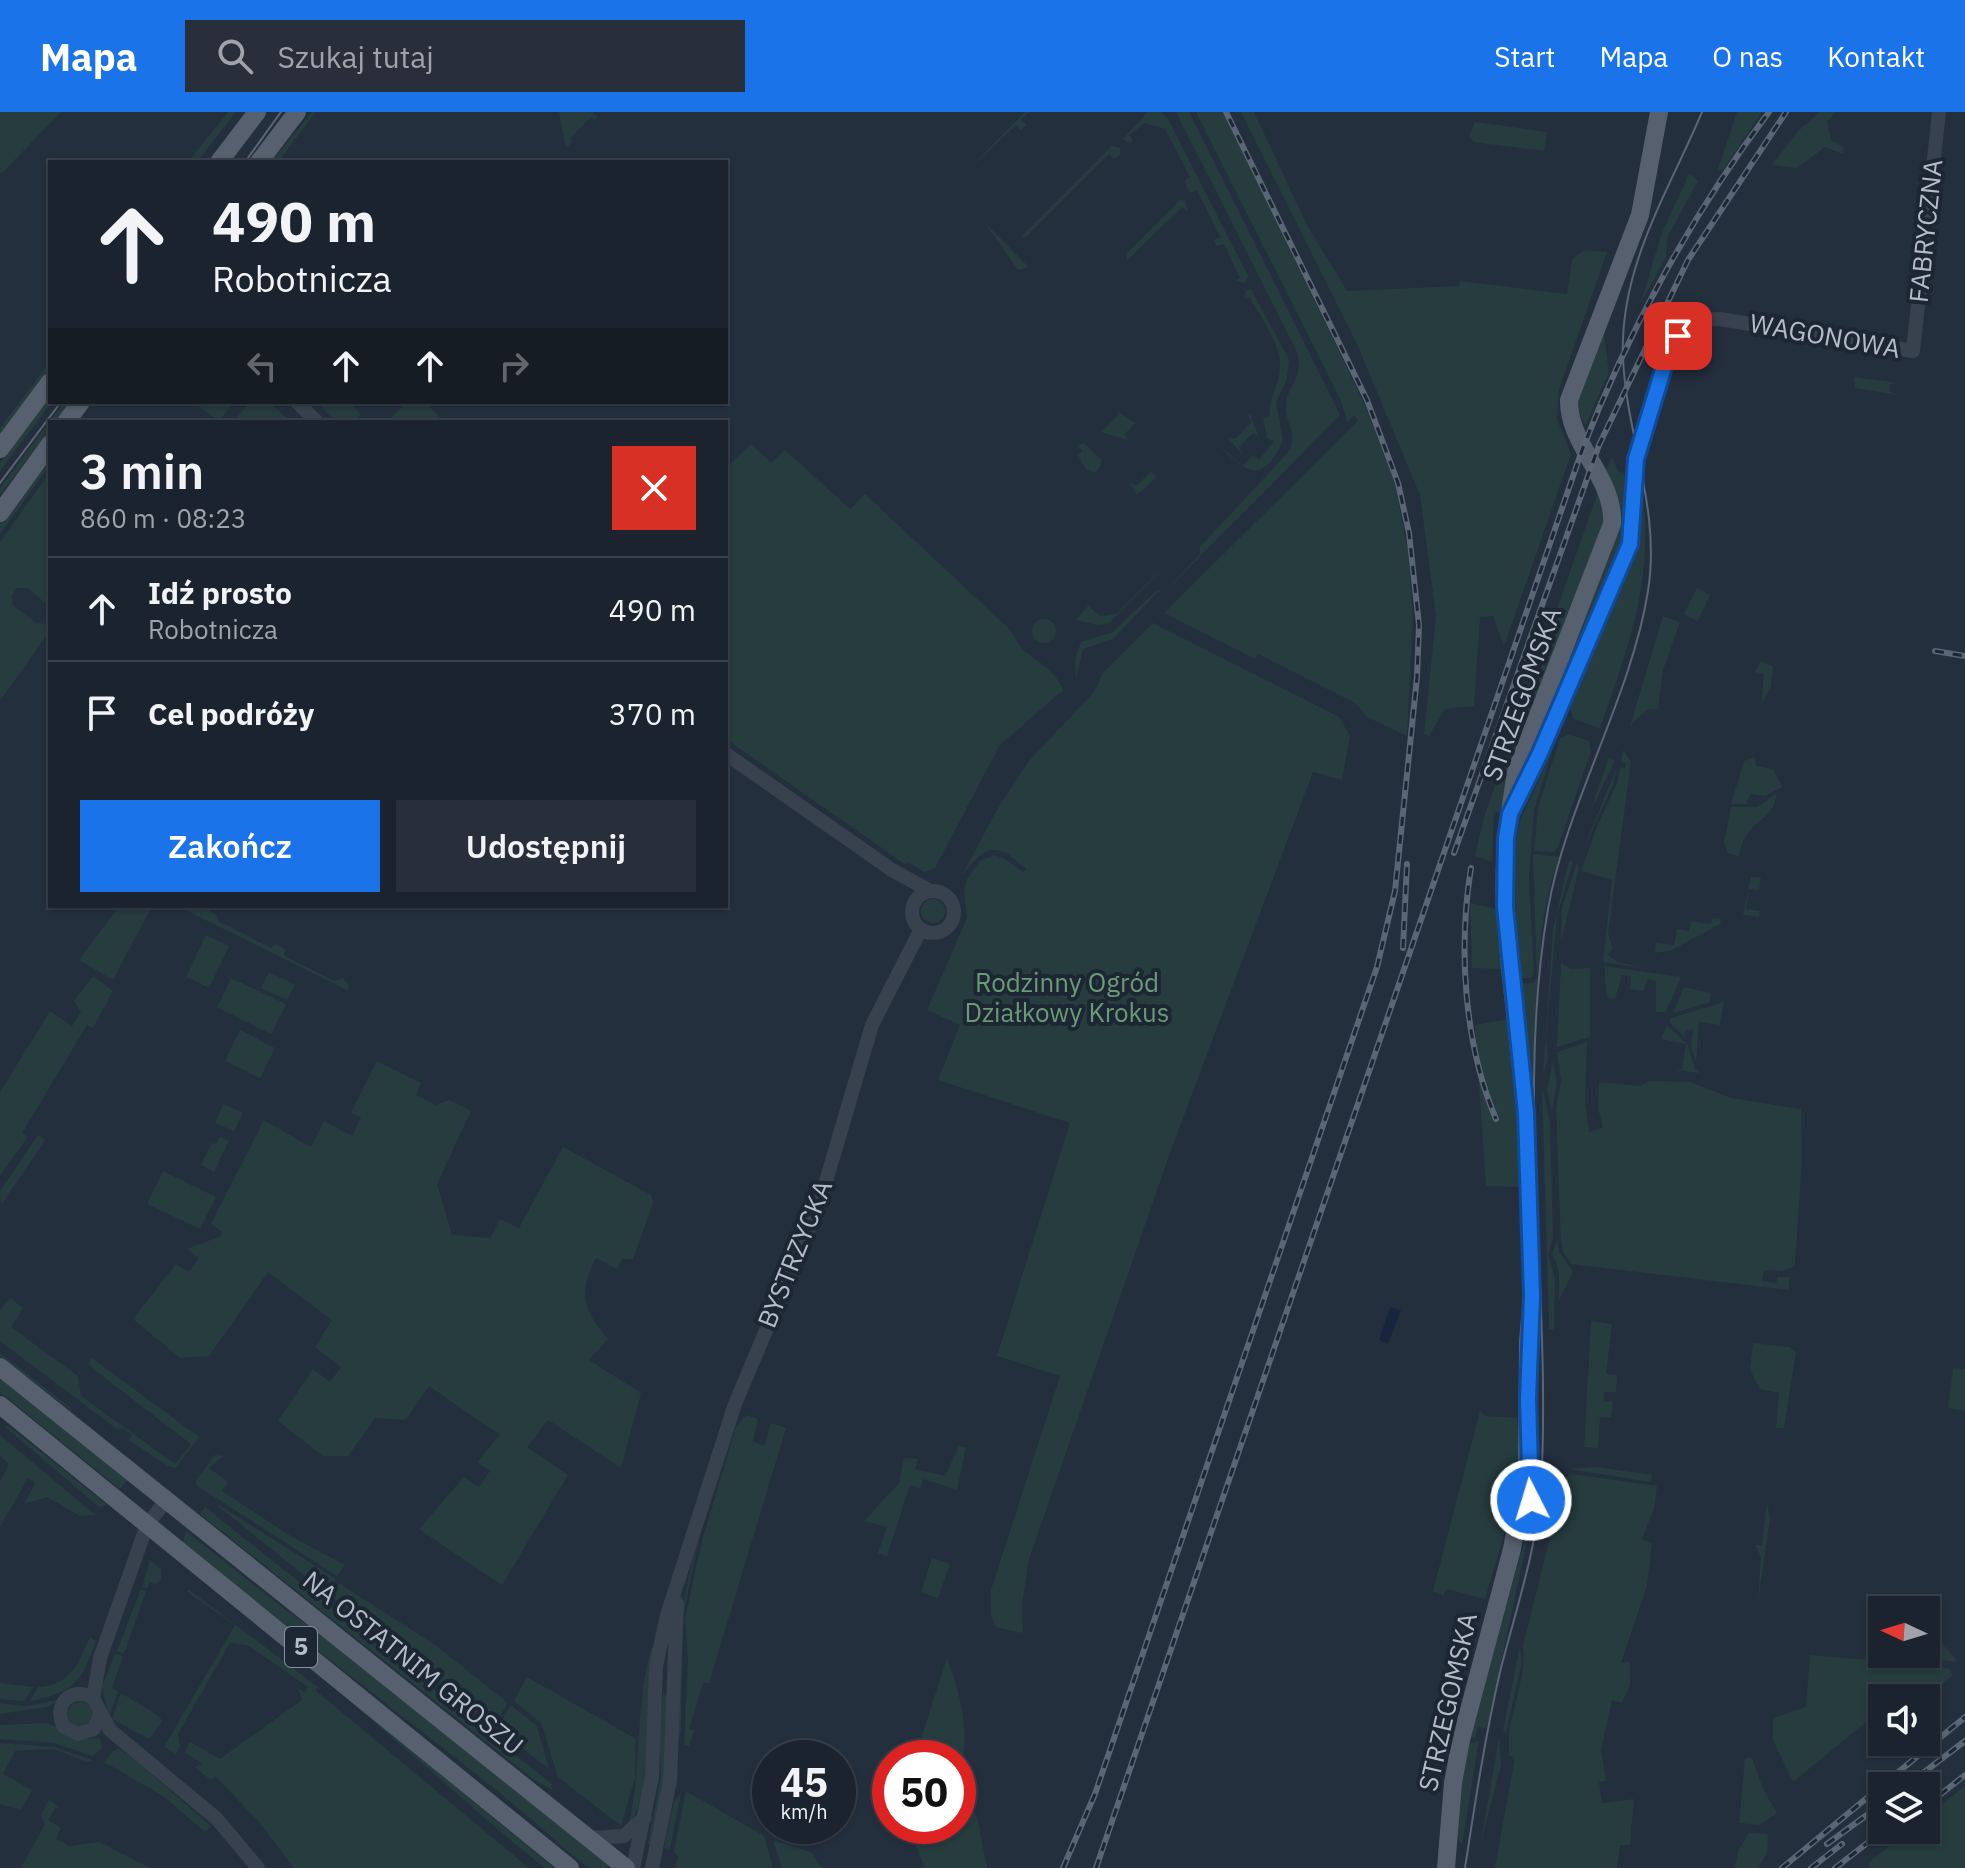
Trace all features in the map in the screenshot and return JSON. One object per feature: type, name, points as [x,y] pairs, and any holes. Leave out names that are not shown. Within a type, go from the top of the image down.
[{"type":"main road","points":[[221,160],[257,112]]},
{"type":"main road","points":[[261,160],[297,112]]},
{"type":"main road","name":"STRZEGOMSKA","points":[[1446,1868],[1453,1783],[1461,1740],[1512,1549],[1527,1465],[1528,1341],[1532,1295],[1526,1095],[1504,890],[1510,814],[1516,772],[1609,535],[1612,506],[1570,417],[1570,394],[1640,215],[1659,112]]},
{"type":"main road","points":[[0,449],[48,385]]},
{"type":"main road","points":[[0,513],[48,447]]},
{"type":"main road","name":"NA OSTATNIM GROSZU","points":[[0,1367],[626,1868]]},
{"type":"main road","name":"5","points":[[0,1405],[353,1688],[570,1868]]},
{"type":"street","name":"FABRYCZNA","points":[[1913,351],[1939,112]]},
{"type":"street","name":"WAGONOWA","points":[[1510,814],[1540,753],[1630,544],[1636,459],[1666,360],[1678,336],[1691,324],[1720,319],[1913,351]]},
{"type":"street","points":[[299,404],[315,420]]},
{"type":"street","points":[[728,755],[892,870],[950,899],[953,918],[940,931],[921,929],[914,918],[913,906],[892,870]]},
{"type":"street","points":[[913,906],[920,896],[930,891]]},
{"type":"street","name":"BYSTRZYCKA","points":[[633,1868],[652,1777],[659,1646],[678,1583],[735,1404],[819,1205],[872,1025],[921,929]]},
{"type":"street","points":[[167,1499],[147,1525],[100,1658],[93,1698],[105,1725],[217,1819],[258,1868]]},
{"type":"street","name":"BYSTRZYCKA","points":[[652,1868],[668,1800],[678,1583]]},
{"type":"street","points":[[100,1658],[77,1693],[62,1702],[60,1719],[74,1734],[90,1732],[139,1755]]},
{"type":"street","points":[[654,1697],[658,1690],[664,1688],[672,1698]]},
{"type":"street","points":[[77,1693],[93,1698]]},
{"type":"street","points":[[90,1732],[100,1714]]},
{"type":"street","points":[[592,1838],[624,1836],[645,1817]]},
{"type":"green space","points":[[0,112],[61,112],[2,173],[0,172]]},
{"type":"green space","points":[[228,112],[236,112],[199,160],[190,160]]},
{"type":"green space","points":[[312,112],[316,112],[280,160],[273,160]]},
{"type":"green space","points":[[559,112],[592,112],[598,117],[594,120],[591,117],[570,139],[572,142],[566,148]]},
{"type":"green space","points":[[1025,112],[1029,112],[1021,120],[1026,125],[1021,130],[1016,125],[965,173]]},
{"type":"green space","points":[[1148,112],[1161,112],[1168,119],[1248,276],[1245,283],[1234,281],[1240,278],[1224,244],[1217,246],[1214,240],[1220,237],[1197,190],[1190,193],[1184,181],[1190,177],[1165,129],[1145,123],[1129,135],[1133,140],[1130,143],[1123,139]]},
{"type":"green space","points":[[1176,112],[1189,112],[1340,415],[1162,595],[1200,554],[1200,547],[1290,450],[1292,433],[1286,406],[1299,367],[1296,350]]},
{"type":"green space","points":[[1196,112],[1223,112],[1364,403],[1395,483],[1408,551],[1413,616],[1407,736],[1367,717],[1355,703],[1258,654],[1255,659],[1164,613],[1358,421],[1355,415],[1347,422],[1341,401]]},
{"type":"green space","points":[[1241,112],[1254,112],[1307,225],[1347,291],[1459,286],[1460,281],[1567,294],[1572,260],[1584,250],[1607,252],[1559,390],[1557,419],[1571,454],[1504,646],[1493,616],[1480,617],[1474,706],[1445,709],[1429,736],[1424,734],[1436,616],[1420,495],[1357,344]]},
{"type":"green space","points":[[1737,112],[1762,112],[1722,171],[1718,169]]},
{"type":"green space","points":[[1820,112],[1836,112],[1827,121],[1831,140],[1843,147],[1843,154],[1825,147],[1797,168],[1772,165],[1798,131]]},
{"type":"green space","points":[[1475,122],[1547,132],[1544,151],[1474,142],[1469,136]]},
{"type":"green space","points":[[1112,146],[1120,148],[1120,154],[1114,159],[1109,154],[1025,238],[1022,236]]},
{"type":"green space","points":[[1689,174],[1698,181],[1667,238],[1666,257],[1641,303],[1661,235]]},
{"type":"green space","points":[[1180,200],[1185,201],[1188,211],[1182,207],[1127,261],[1126,254]]},
{"type":"green space","points":[[985,223],[1029,267],[1018,270]]},
{"type":"green space","points":[[1251,289],[1289,360],[1287,379],[1276,402],[1283,441],[1266,466],[1257,470],[1242,466],[1254,455],[1259,460],[1274,441],[1267,438],[1263,417],[1270,416],[1280,367],[1269,331],[1250,297],[1244,299],[1246,291]]},
{"type":"green space","points":[[1603,327],[1609,373],[1585,426],[1576,405]]},
{"type":"green space","points":[[48,365],[48,371],[0,436],[0,428]]},
{"type":"green space","points":[[1854,377],[1899,383],[1890,384],[1889,391],[1898,395],[1855,388]]},
{"type":"green space","points":[[48,399],[50,404],[0,471],[0,463]]},
{"type":"green space","points":[[63,404],[68,404],[56,420],[51,420]]},
{"type":"green space","points":[[196,404],[232,404],[218,420]]},
{"type":"green space","points":[[247,404],[271,404],[289,420],[235,420]]},
{"type":"green space","points":[[318,404],[352,404],[361,414],[357,420],[335,420]]},
{"type":"green space","points":[[406,404],[427,404],[442,420],[388,420]]},
{"type":"green space","points":[[1114,409],[1135,423],[1124,435],[1128,440],[1101,432],[1119,414]]},
{"type":"green space","points":[[1250,414],[1259,437],[1253,433],[1239,447],[1242,454],[1227,437],[1235,439],[1252,422],[1248,416]]},
{"type":"green space","points":[[48,424],[48,432],[0,495],[0,488]]},
{"type":"green space","points":[[1084,443],[1101,460],[1101,466],[1095,473],[1085,468],[1078,455],[1082,451],[1078,446]]},
{"type":"green space","points":[[751,444],[771,463],[785,450],[850,509],[865,494],[1007,627],[1024,650],[1060,683],[1063,690],[1000,745],[935,868],[924,872],[908,862],[906,865],[728,740],[728,466]]},
{"type":"green space","points":[[1612,457],[1618,471],[1624,473],[1630,498],[1625,544],[1525,763],[1613,540],[1605,473]]},
{"type":"green space","points":[[48,462],[48,468],[0,534],[0,524]]},
{"type":"green space","points":[[1151,471],[1156,478],[1137,495],[1130,484],[1137,485]]},
{"type":"green space","points":[[1639,474],[1644,509],[1643,573],[1631,634],[1600,728],[1574,719],[1569,706],[1636,543],[1640,523]]},
{"type":"green space","points":[[48,475],[48,605],[27,588],[17,588],[12,595],[13,605],[36,623],[47,624],[48,633],[0,701],[0,542]]},
{"type":"green space","points":[[1599,489],[1606,513],[1502,813],[1494,811],[1492,862],[1475,856],[1484,817]]},
{"type":"green space","points":[[1183,549],[1109,623],[1098,625],[1075,620],[1088,606],[1101,616],[1116,614]]},
{"type":"green space","points":[[1697,588],[1710,595],[1698,621],[1684,614]]},
{"type":"green space","points":[[1160,590],[1113,639],[1083,649],[1076,679],[1075,660],[1081,642],[1113,632]]},
{"type":"green space","points":[[1663,616],[1680,622],[1663,670],[1658,709],[1647,710],[1630,726]]},
{"type":"green space","points":[[1039,619],[1049,619],[1056,626],[1056,636],[1049,643],[1039,643],[1032,636],[1032,626]]},
{"type":"green space","name":"Rodzinny Ogród Działkowy Krokus","points":[[1153,623],[1339,717],[1350,736],[1342,780],[1313,772],[1171,1150],[1029,1559],[1022,1604],[1023,1633],[996,1627],[991,1615],[991,1590],[1060,1376],[997,1356],[1070,1123],[938,1080],[960,1025],[927,1010],[967,918],[964,890],[967,879],[980,861],[994,855],[1023,872],[1026,869],[1007,854],[992,850],[978,857],[962,875],[998,808],[1029,761],[1094,692],[1103,673]]},
{"type":"green space","points":[[1761,661],[1773,667],[1771,686],[1761,705],[1764,674],[1755,672]]},
{"type":"green space","points":[[1569,734],[1589,741],[1591,751],[1558,847],[1554,852],[1534,851],[1538,807],[1560,738]]},
{"type":"green space","points":[[1553,749],[1534,810],[1529,878],[1534,973],[1531,978],[1516,979],[1515,845],[1520,821]]},
{"type":"green space","points":[[1623,750],[1631,761],[1608,934],[1613,949],[1607,954],[1617,962],[1643,968],[1603,962],[1612,880],[1581,871],[1617,783],[1620,768],[1625,768],[1626,763],[1621,762]]},
{"type":"green space","points":[[1609,757],[1614,760],[1613,765],[1590,812]]},
{"type":"green space","points":[[1755,757],[1756,766],[1773,769],[1782,787],[1765,796],[1751,794],[1746,804],[1731,804],[1744,761]]},
{"type":"green space","points":[[1616,770],[1613,785],[1581,855]]},
{"type":"green space","points":[[1776,794],[1770,811],[1747,835],[1739,857],[1728,853],[1724,843],[1731,807],[1757,807]]},
{"type":"green space","points":[[1533,854],[1560,857],[1544,916],[1535,1020],[1533,1108],[1539,1329],[1535,1329],[1516,984],[1533,983],[1537,977]]},
{"type":"green space","points":[[1569,860],[1573,862],[1557,914],[1546,1038],[1548,1060],[1543,1075],[1553,930]]},
{"type":"green space","points":[[1577,863],[1579,868],[1561,942],[1562,908]]},
{"type":"green space","points":[[1751,877],[1761,878],[1759,890],[1749,889],[1746,909],[1760,911],[1759,917],[1743,915]]},
{"type":"green space","points":[[933,899],[942,902],[945,911],[942,920],[933,923],[924,920],[921,911],[924,902]]},
{"type":"green space","points":[[1470,903],[1497,909],[1502,969],[1472,968]]},
{"type":"green space","points":[[118,908],[151,908],[113,980],[79,960]]},
{"type":"green space","points":[[181,908],[205,908],[217,915],[218,921],[271,948],[276,944],[285,949],[284,956],[334,981],[343,978],[349,986],[347,990]]},
{"type":"green space","points":[[1713,918],[1721,919],[1720,924],[1672,950],[1655,953],[1656,943],[1674,945],[1677,929],[1689,931],[1691,921],[1711,924]]},
{"type":"green space","points":[[206,935],[229,946],[209,988],[186,977]]},
{"type":"green space","points":[[1561,963],[1571,969],[1590,968],[1590,1037],[1557,1047]]},
{"type":"green space","points":[[1604,966],[1681,977],[1666,1012],[1656,1012],[1656,981],[1647,979],[1644,991],[1630,989],[1631,977],[1622,975],[1615,999],[1607,998]]},
{"type":"green space","points":[[269,972],[295,985],[287,1000],[261,988]]},
{"type":"green space","points":[[93,976],[113,991],[93,1028],[87,1025],[22,1133],[28,1137],[0,1175],[0,1092],[50,1011],[72,1026],[81,1012],[74,1001]]},
{"type":"green space","points":[[231,978],[286,1004],[271,1034],[217,1007]]},
{"type":"green space","points":[[1684,987],[1711,993],[1710,1002],[1673,1013]]},
{"type":"green space","points":[[1724,1002],[1720,1025],[1699,1022],[1696,1062],[1691,1046],[1693,1030],[1686,1029],[1685,1037],[1669,1022],[1671,1018]]},
{"type":"green space","points":[[1509,1019],[1522,1187],[1486,1186],[1475,1025]]},
{"type":"green space","points":[[1667,1025],[1687,1044],[1695,1069],[1700,1073],[1675,1070],[1682,1069],[1686,1044],[1661,1039]]},
{"type":"green space","points":[[240,1030],[275,1048],[260,1078],[225,1061]]},
{"type":"green space","points":[[1587,1042],[1585,1102],[1589,1132],[1603,1127],[1598,1108],[1599,1082],[1640,1086],[1649,1081],[1690,1082],[1731,1098],[1801,1109],[1802,1157],[1795,1266],[1782,1271],[1764,1270],[1762,1281],[1776,1283],[1778,1277],[1789,1277],[1789,1290],[1572,1264],[1563,1252],[1561,1241],[1556,1109],[1561,1080],[1557,1052]]},
{"type":"green space","points":[[377,1061],[421,1083],[416,1095],[436,1105],[449,1100],[471,1111],[437,1184],[452,1235],[490,1238],[500,1219],[519,1228],[563,1147],[651,1195],[653,1203],[633,1259],[622,1259],[617,1269],[596,1258],[585,1291],[588,1309],[608,1339],[589,1360],[641,1393],[621,1468],[548,1420],[527,1447],[568,1475],[502,1585],[419,1529],[464,1477],[479,1487],[490,1471],[477,1462],[500,1435],[429,1386],[406,1420],[375,1418],[348,1456],[323,1456],[278,1421],[313,1369],[330,1382],[341,1367],[315,1347],[332,1320],[268,1272],[209,1356],[180,1358],[133,1319],[176,1264],[189,1272],[199,1258],[187,1249],[221,1236],[222,1232],[211,1224],[264,1120],[311,1147],[324,1121],[352,1136],[361,1118],[351,1113]]},
{"type":"green space","points":[[1553,1062],[1557,1083],[1552,1112],[1547,1090]]},
{"type":"green space","points":[[1542,1085],[1550,1124],[1553,1237],[1548,1255],[1555,1278],[1554,1329],[1549,1329]]},
{"type":"green space","points":[[224,1104],[243,1113],[234,1132],[215,1122]]},
{"type":"green space","points":[[38,1135],[45,1140],[1,1205],[0,1191]]},
{"type":"green space","points":[[220,1137],[229,1141],[214,1172],[201,1165],[212,1143],[216,1144]]},
{"type":"green space","points":[[163,1171],[216,1197],[200,1229],[147,1204]]},
{"type":"green space","points":[[1557,1241],[1559,1252],[1573,1272],[1559,1300],[1559,1270],[1552,1254]]},
{"type":"green space","points":[[10,1298],[23,1308],[11,1327],[78,1376],[81,1396],[175,1464],[191,1444],[97,1372],[88,1364],[92,1358],[199,1437],[176,1468],[129,1440],[132,1435],[123,1428],[118,1430],[0,1341],[0,1310]]},
{"type":"green space","points":[[1591,1321],[1612,1324],[1606,1374],[1617,1375],[1616,1392],[1604,1392],[1604,1401],[1613,1402],[1611,1418],[1600,1417],[1598,1448],[1584,1447]]},
{"type":"green space","points":[[1753,1343],[1789,1347],[1796,1352],[1784,1428],[1776,1428],[1779,1393],[1760,1389],[1750,1370]]},
{"type":"green space","points":[[0,1353],[72,1409],[71,1411],[0,1356]]},
{"type":"green space","points":[[1953,1368],[1965,1369],[1965,1411],[1948,1408]]},
{"type":"green space","points":[[0,1378],[128,1479],[120,1489],[0,1392]]},
{"type":"green space","points":[[1480,1411],[1486,1416],[1517,1418],[1520,1461],[1511,1511],[1485,1599],[1447,1589],[1443,1596],[1433,1591]]},
{"type":"green space","points":[[746,1415],[758,1419],[753,1441],[764,1446],[771,1423],[786,1428],[709,1683],[703,1683],[689,1729],[694,1731],[689,1746],[684,1744],[688,1659],[685,1619],[702,1540],[736,1427]]},
{"type":"green space","points":[[4,1426],[10,1427],[107,1505],[99,1507]]},
{"type":"green space","points":[[0,1435],[95,1515],[80,1516],[47,1497],[24,1504],[35,1483],[28,1478],[0,1527],[0,1482],[9,1464],[0,1456]]},
{"type":"green space","points":[[959,1446],[966,1447],[957,1490],[924,1479],[920,1488],[910,1485],[887,1556],[878,1553],[887,1527],[864,1521],[899,1483],[904,1458],[918,1459],[915,1469],[945,1476]]},
{"type":"green space","points":[[215,1455],[223,1456],[209,1468],[228,1482],[222,1491],[292,1537],[345,1565],[337,1576],[196,1485],[196,1480]]},
{"type":"green space","points":[[1597,1467],[1652,1475],[1651,1482],[1568,1469]]},
{"type":"green space","points":[[1572,1474],[1657,1486],[1654,1509],[1642,1539],[1652,1543],[1647,1586],[1621,1663],[1630,1662],[1630,1685],[1622,1703],[1612,1700],[1601,1750],[1606,1781],[1599,1782],[1602,1803],[1634,1799],[1630,1845],[1620,1845],[1617,1868],[1495,1868],[1515,1757],[1509,1756],[1510,1728],[1522,1674],[1523,1646],[1565,1477]]},
{"type":"green space","points":[[1767,1502],[1770,1519],[1758,1601],[1761,1557],[1755,1545],[1762,1545]]},
{"type":"green space","points":[[1535,1504],[1487,1728],[1478,1727],[1475,1737],[1468,1738]]},
{"type":"green space","points":[[218,1506],[336,1579],[326,1593]]},
{"type":"green space","points":[[205,1507],[552,1784],[552,1790],[533,1779],[200,1514]]},
{"type":"green space","points":[[186,1531],[287,1611],[343,1650],[609,1864],[608,1868],[588,1868],[499,1792],[182,1544]]},
{"type":"green space","points":[[699,1540],[682,1620],[681,1732],[677,1742],[682,1615]]},
{"type":"green space","points":[[932,1558],[950,1564],[938,1598],[921,1592]]},
{"type":"green space","points":[[150,1560],[161,1569],[161,1580],[156,1584],[150,1582],[147,1589],[142,1587]]},
{"type":"green space","points":[[339,1583],[438,1647],[508,1703],[493,1726],[331,1596]]},
{"type":"green space","points":[[141,1589],[146,1591],[124,1654],[117,1651]]},
{"type":"green space","points":[[188,1589],[318,1687],[315,1690],[529,1868],[294,1868],[259,1822],[215,1776],[211,1780],[194,1767],[203,1764],[185,1752],[190,1742],[220,1759],[302,1700],[298,1688],[305,1693],[308,1687],[247,1645],[230,1643],[178,1734],[180,1747],[176,1754],[164,1747],[235,1625],[187,1592]]},
{"type":"green space","points":[[90,1637],[96,1641],[86,1667],[74,1683],[56,1694],[30,1701],[38,1687],[59,1682],[72,1671]]},
{"type":"green space","points":[[1940,1641],[1958,1662],[1940,1660]]},
{"type":"green space","points":[[653,1643],[643,1789],[628,1828],[636,1781],[643,1688]]},
{"type":"green space","points":[[1520,1646],[1522,1662],[1506,1732],[1503,1731]]},
{"type":"green space","points":[[115,1654],[123,1656],[112,1688],[118,1692],[109,1717],[102,1687]]},
{"type":"green space","points":[[1810,1655],[1868,1660],[1868,1668],[1940,1667],[1950,1669],[1953,1675],[1940,1685],[1868,1684],[1868,1722],[1793,1782],[1773,1740],[1773,1718],[1806,1707]]},
{"type":"green space","points":[[947,1658],[962,1709],[964,1740],[921,1740]]},
{"type":"green space","points":[[315,1671],[554,1868],[545,1868],[515,1844]]},
{"type":"green space","points":[[527,1677],[636,1739],[635,1778],[621,1826],[558,1777],[541,1723],[514,1701]]},
{"type":"green space","points":[[0,1683],[33,1687],[25,1701],[0,1699]]},
{"type":"green space","points":[[121,1693],[159,1716],[162,1721],[149,1739],[112,1719]]},
{"type":"green space","points":[[663,1694],[667,1696],[663,1791],[652,1845],[648,1844],[661,1777],[659,1724]]},
{"type":"green space","points":[[58,1700],[48,1707],[0,1714],[0,1703],[27,1706]]},
{"type":"green space","points":[[80,1702],[89,1705],[92,1714],[89,1723],[80,1726],[71,1723],[68,1714],[71,1705]]},
{"type":"green space","points":[[511,1705],[537,1726],[549,1769],[497,1728]]},
{"type":"green space","points":[[47,1723],[83,1739],[100,1738],[102,1747],[93,1756],[54,1743],[0,1739],[0,1725]]},
{"type":"green space","points":[[1499,1738],[1501,1765],[1481,1842]]},
{"type":"green space","points":[[1479,1741],[1462,1845],[1457,1825],[1459,1796],[1469,1744]]},
{"type":"green space","points":[[0,1743],[54,1747],[92,1760],[86,1762],[54,1749],[15,1751],[3,1774],[32,1790],[21,1810],[0,1804]]},
{"type":"green space","points":[[120,1749],[133,1758],[211,1826],[205,1832],[163,1796],[104,1762],[114,1750]]},
{"type":"green space","points":[[1745,1758],[1752,1758],[1764,1791],[1777,1813],[1760,1825],[1739,1823]]},
{"type":"green space","points":[[1965,1786],[1965,1868],[1871,1868],[1868,1863],[1892,1844],[1940,1844],[1940,1806]]},
{"type":"green space","points":[[686,1791],[752,1829],[752,1844],[766,1844],[773,1868],[675,1868],[678,1857],[674,1851]]},
{"type":"green space","points":[[681,1793],[670,1849],[664,1848],[674,1802]]},
{"type":"green space","points":[[49,1799],[59,1808],[55,1808],[48,1820],[61,1828],[56,1839],[69,1846],[100,1842],[150,1868],[21,1868],[45,1824],[41,1815]]},
{"type":"green space","points":[[976,1816],[987,1868],[925,1868],[915,1844],[976,1844]]},
{"type":"green space","points":[[1749,1833],[1768,1834],[1767,1853],[1758,1868],[1735,1868],[1738,1851]]},
{"type":"green space","points":[[774,1844],[786,1844],[811,1852],[822,1868],[782,1868]]},
{"type":"water","points":[[1390,1307],[1401,1310],[1388,1344],[1379,1340]]},
{"type":"tram line","points":[[246,160],[281,112]]},
{"type":"tram line","points":[[1465,1868],[1490,1721],[1530,1557],[1541,1487],[1542,1343],[1534,1125],[1539,981],[1548,909],[1569,830],[1628,671],[1648,591],[1650,532],[1626,388],[1624,325],[1629,293],[1648,231],[1702,112]]},
{"type":"tram line","points":[[0,483],[59,404]]},
{"type":"railway","points":[[1063,1868],[1095,1794],[1377,967],[1395,891],[1417,677],[1419,625],[1409,533],[1398,483],[1367,400],[1226,112]]},
{"type":"railway","points":[[1096,1868],[1581,453],[1619,363],[1663,276],[1714,191],[1769,112]]},
{"type":"railway","points":[[1454,853],[1599,445],[1688,260],[1786,112]]},
{"type":"railway","points":[[1935,651],[1965,656]]},
{"type":"railway","points":[[1403,948],[1407,864]]},
{"type":"railway","points":[[1471,868],[1465,930],[1467,995],[1477,1059],[1496,1119]]},
{"type":"railway","points":[[1782,1868],[1965,1717]]},
{"type":"railway","points":[[1924,1772],[1965,1741]]},
{"type":"railway","points":[[1940,1795],[1965,1775]]},
{"type":"railway","points":[[1827,1844],[1868,1814]]},
{"type":"railway","points":[[1835,1868],[1868,1842]]},
{"type":"railway","points":[[1811,1868],[1842,1844]]},
{"type":"route","points":[[1531,1500],[1533,1480],[1527,1465],[1528,1341],[1532,1295],[1526,1095],[1505,907],[1506,838],[1510,814],[1540,753],[1630,544],[1636,459],[1666,360],[1678,336]]}]
